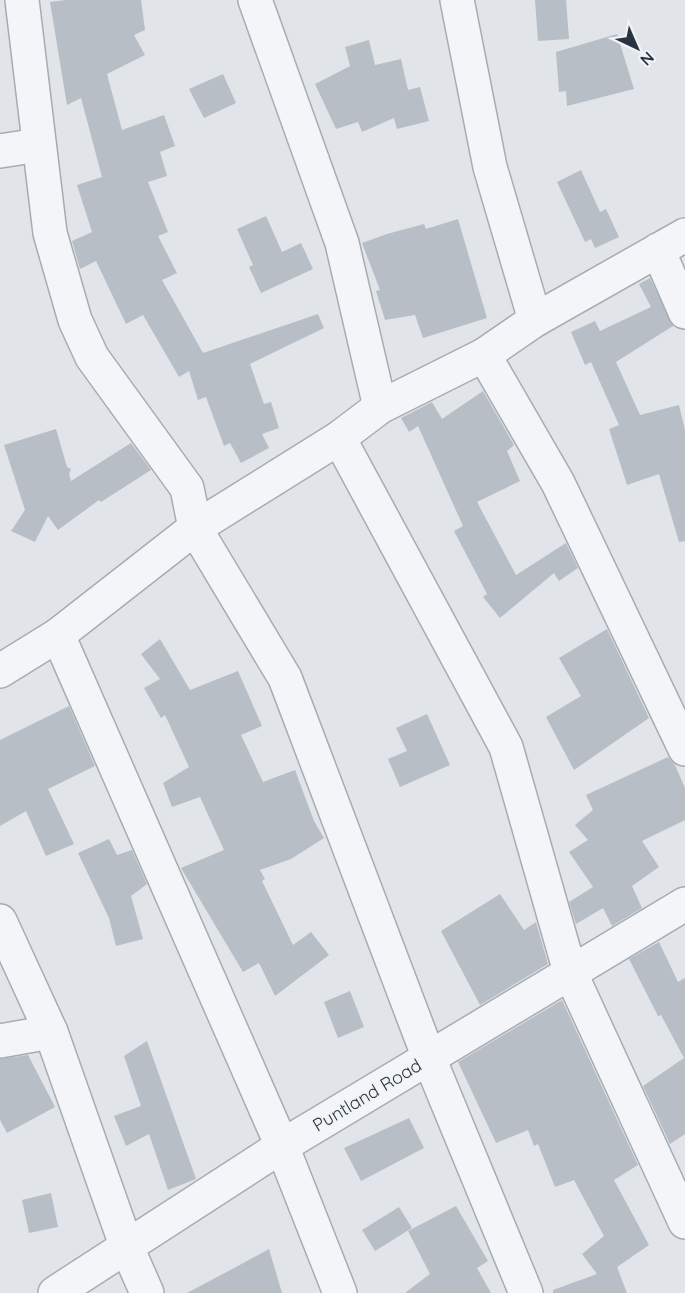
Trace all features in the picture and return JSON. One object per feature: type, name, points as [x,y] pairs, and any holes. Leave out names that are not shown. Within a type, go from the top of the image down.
[{"type":"street","points":[[22,0],[50,233],[75,320],[92,357],[187,488],[195,528],[285,678],[429,1058],[526,1293]]},
{"type":"street","points":[[255,0],[342,243],[380,407]]},
{"type":"street","points":[[457,0],[490,167],[535,320]]},
{"type":"street","points":[[0,151],[39,145]]},
{"type":"street","points":[[0,671],[58,635],[195,528],[339,438],[380,407],[484,355],[535,320],[672,243],[685,312]]},
{"type":"street","points":[[484,355],[558,483],[685,749]]},
{"type":"street","points":[[339,438],[506,747],[570,972],[685,1222]]},
{"type":"street","points":[[58,635],[282,1146],[340,1293]]},
{"type":"street","name":"Puntland Road","points":[[55,1293],[282,1146],[685,904]]},
{"type":"street","points":[[0,921],[51,1032],[126,1245],[147,1293]]},
{"type":"street","points":[[0,1041],[51,1032]]},
{"type":"building","points":[[141,0],[145,30],[134,35],[145,55],[107,74],[122,130],[164,115],[175,146],[160,152],[167,176],[148,182],[168,232],[158,236],[177,273],[162,280],[203,353],[318,314],[324,328],[250,364],[264,404],[271,402],[279,428],[262,434],[269,448],[241,463],[230,443],[224,446],[206,397],[198,400],[189,371],[179,377],[143,315],[126,324],[96,261],[80,269],[72,241],[92,232],[77,185],[102,177],[81,98],[67,105],[50,2]]},
{"type":"building","points":[[535,0],[566,0],[569,39],[538,41]]},
{"type":"building","points":[[617,34],[634,89],[567,106],[566,91],[559,92],[556,52]]},
{"type":"building","points":[[369,40],[375,65],[401,59],[408,90],[420,87],[429,121],[397,129],[394,118],[362,132],[358,122],[336,129],[315,84],[350,66],[345,47]]},
{"type":"building","points":[[223,74],[236,103],[204,118],[189,89]]},
{"type":"building","points":[[581,170],[600,212],[606,209],[619,237],[595,248],[591,239],[585,242],[557,182]]},
{"type":"building","points":[[266,216],[282,252],[301,243],[313,269],[261,293],[249,267],[253,265],[237,229]]},
{"type":"building","points":[[458,219],[487,318],[423,338],[415,315],[385,320],[376,291],[380,290],[362,243],[424,224],[426,229]]},
{"type":"building","points":[[650,278],[673,326],[616,362],[640,415],[679,405],[685,430],[685,541],[679,542],[659,474],[627,485],[609,429],[619,425],[591,362],[585,365],[571,332],[595,321],[600,331],[651,307],[639,284]]},
{"type":"building","points":[[483,391],[514,445],[507,451],[520,481],[477,502],[516,575],[566,543],[578,568],[559,581],[554,573],[500,618],[483,597],[487,594],[454,531],[463,526],[418,426],[409,432],[401,418],[432,402],[442,419]]},
{"type":"building","points":[[56,429],[67,467],[71,469],[69,474],[71,481],[131,443],[151,470],[101,502],[99,500],[58,530],[48,516],[35,542],[11,531],[25,510],[4,445]]},
{"type":"building","points":[[607,629],[649,718],[574,770],[546,717],[581,696],[559,658]]},
{"type":"building","points":[[160,639],[190,690],[238,671],[262,726],[241,735],[263,782],[295,770],[314,821],[324,838],[291,859],[260,870],[265,879],[262,881],[293,945],[311,932],[329,955],[275,996],[259,963],[243,972],[181,868],[224,850],[200,797],[172,807],[163,783],[189,767],[165,715],[161,718],[144,688],[160,679],[141,654]]},
{"type":"building","points":[[69,706],[95,766],[48,789],[74,844],[46,856],[26,811],[0,826],[0,740]]},
{"type":"building","points":[[427,714],[450,765],[400,787],[388,759],[407,751],[396,728]]},
{"type":"building","points":[[668,757],[675,765],[685,788],[685,820],[642,841],[659,867],[632,886],[642,908],[612,926],[603,908],[576,924],[569,902],[593,887],[569,852],[588,840],[575,825],[593,810],[586,795]]},
{"type":"building","points":[[109,839],[117,855],[132,850],[147,884],[131,896],[143,939],[116,946],[109,918],[78,853]]},
{"type":"building","points":[[500,894],[524,930],[536,922],[548,964],[480,1005],[441,931]]},
{"type":"building","points":[[659,942],[678,982],[685,978],[685,1134],[670,1144],[643,1086],[684,1058],[661,1015],[658,1016],[629,959]]},
{"type":"building","points":[[350,991],[364,1027],[338,1038],[324,1002]]},
{"type":"building","points":[[562,1000],[638,1165],[614,1180],[649,1245],[617,1267],[627,1293],[553,1293],[553,1290],[597,1274],[582,1254],[604,1236],[574,1180],[555,1187],[538,1144],[534,1146],[528,1130],[496,1143],[458,1062]]},
{"type":"building","points":[[147,1041],[196,1179],[168,1190],[149,1134],[126,1146],[114,1116],[141,1106],[124,1056]]},
{"type":"building","points":[[28,1055],[55,1107],[7,1133],[0,1120],[0,1059]]},
{"type":"building","points":[[409,1118],[424,1148],[361,1181],[344,1148]]},
{"type":"building","points":[[51,1193],[58,1227],[29,1233],[22,1200]]},
{"type":"building","points":[[456,1206],[488,1261],[477,1268],[491,1293],[405,1293],[430,1274],[408,1231]]},
{"type":"building","points":[[399,1207],[412,1228],[375,1251],[362,1230]]},
{"type":"building","points":[[269,1249],[282,1293],[187,1293],[236,1267]]}]
